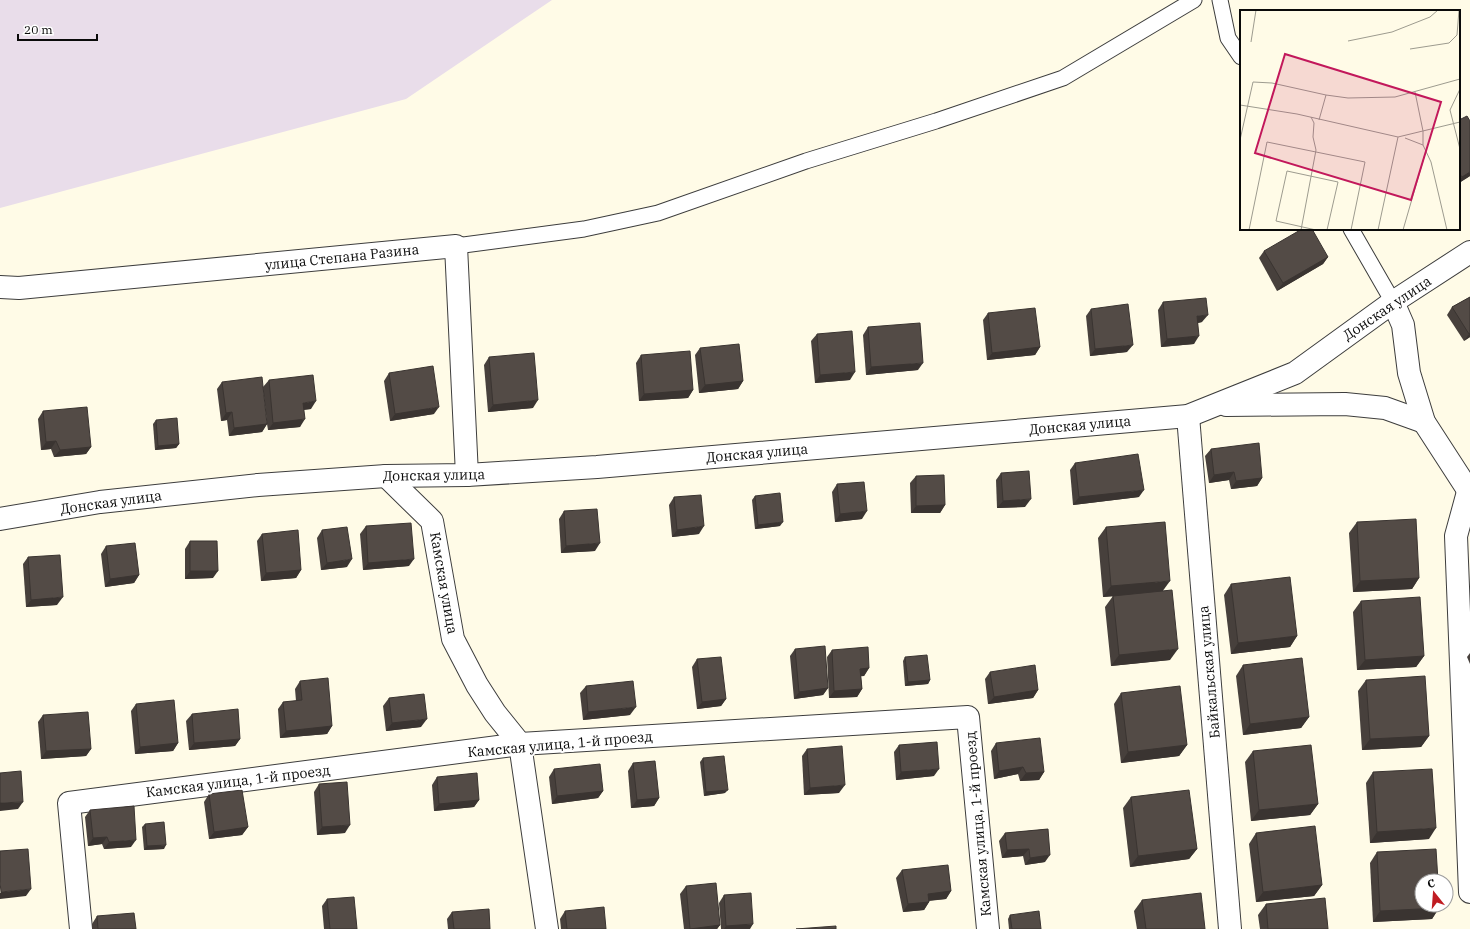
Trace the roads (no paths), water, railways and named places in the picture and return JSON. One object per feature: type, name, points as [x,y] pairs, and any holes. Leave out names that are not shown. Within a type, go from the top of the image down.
[{"type":"street","name":"улица Степана Разина","points":[[0,287],[18,288],[456,246]]},
{"type":"street","points":[[456,246],[467,475]]},
{"type":"street","name":"Донская улица","points":[[0,519],[108,502],[258,485],[386,476],[467,475],[597,467],[1188,416],[1295,373],[1393,302],[1470,252]]},
{"type":"street","points":[[1393,302],[1403,325],[1409,373],[1424,422],[1469,492],[1456,536],[1470,892]]},
{"type":"street","points":[[1214,406],[1345,404],[1385,408],[1424,422]]},
{"type":"street","name":"Байкальская улица","points":[[1188,416],[1230,929]]},
{"type":"street","name":"Камская улица","points":[[386,476],[432,521],[453,639],[477,685],[495,713],[520,744]]},
{"type":"street","name":"Камская улица, 1-й проезд","points":[[81,929],[69,803],[520,744],[968,717],[988,929]]},
{"type":"street","points":[[520,744],[547,929]]},
{"type":"lane","points":[[456,246],[584,229],[658,212],[806,161],[936,121],[1063,78],[1194,0]]},
{"type":"lane","points":[[1220,0],[1228,38],[1240,56]]},
{"type":"lane","points":[[1352,230],[1393,302]]}]
